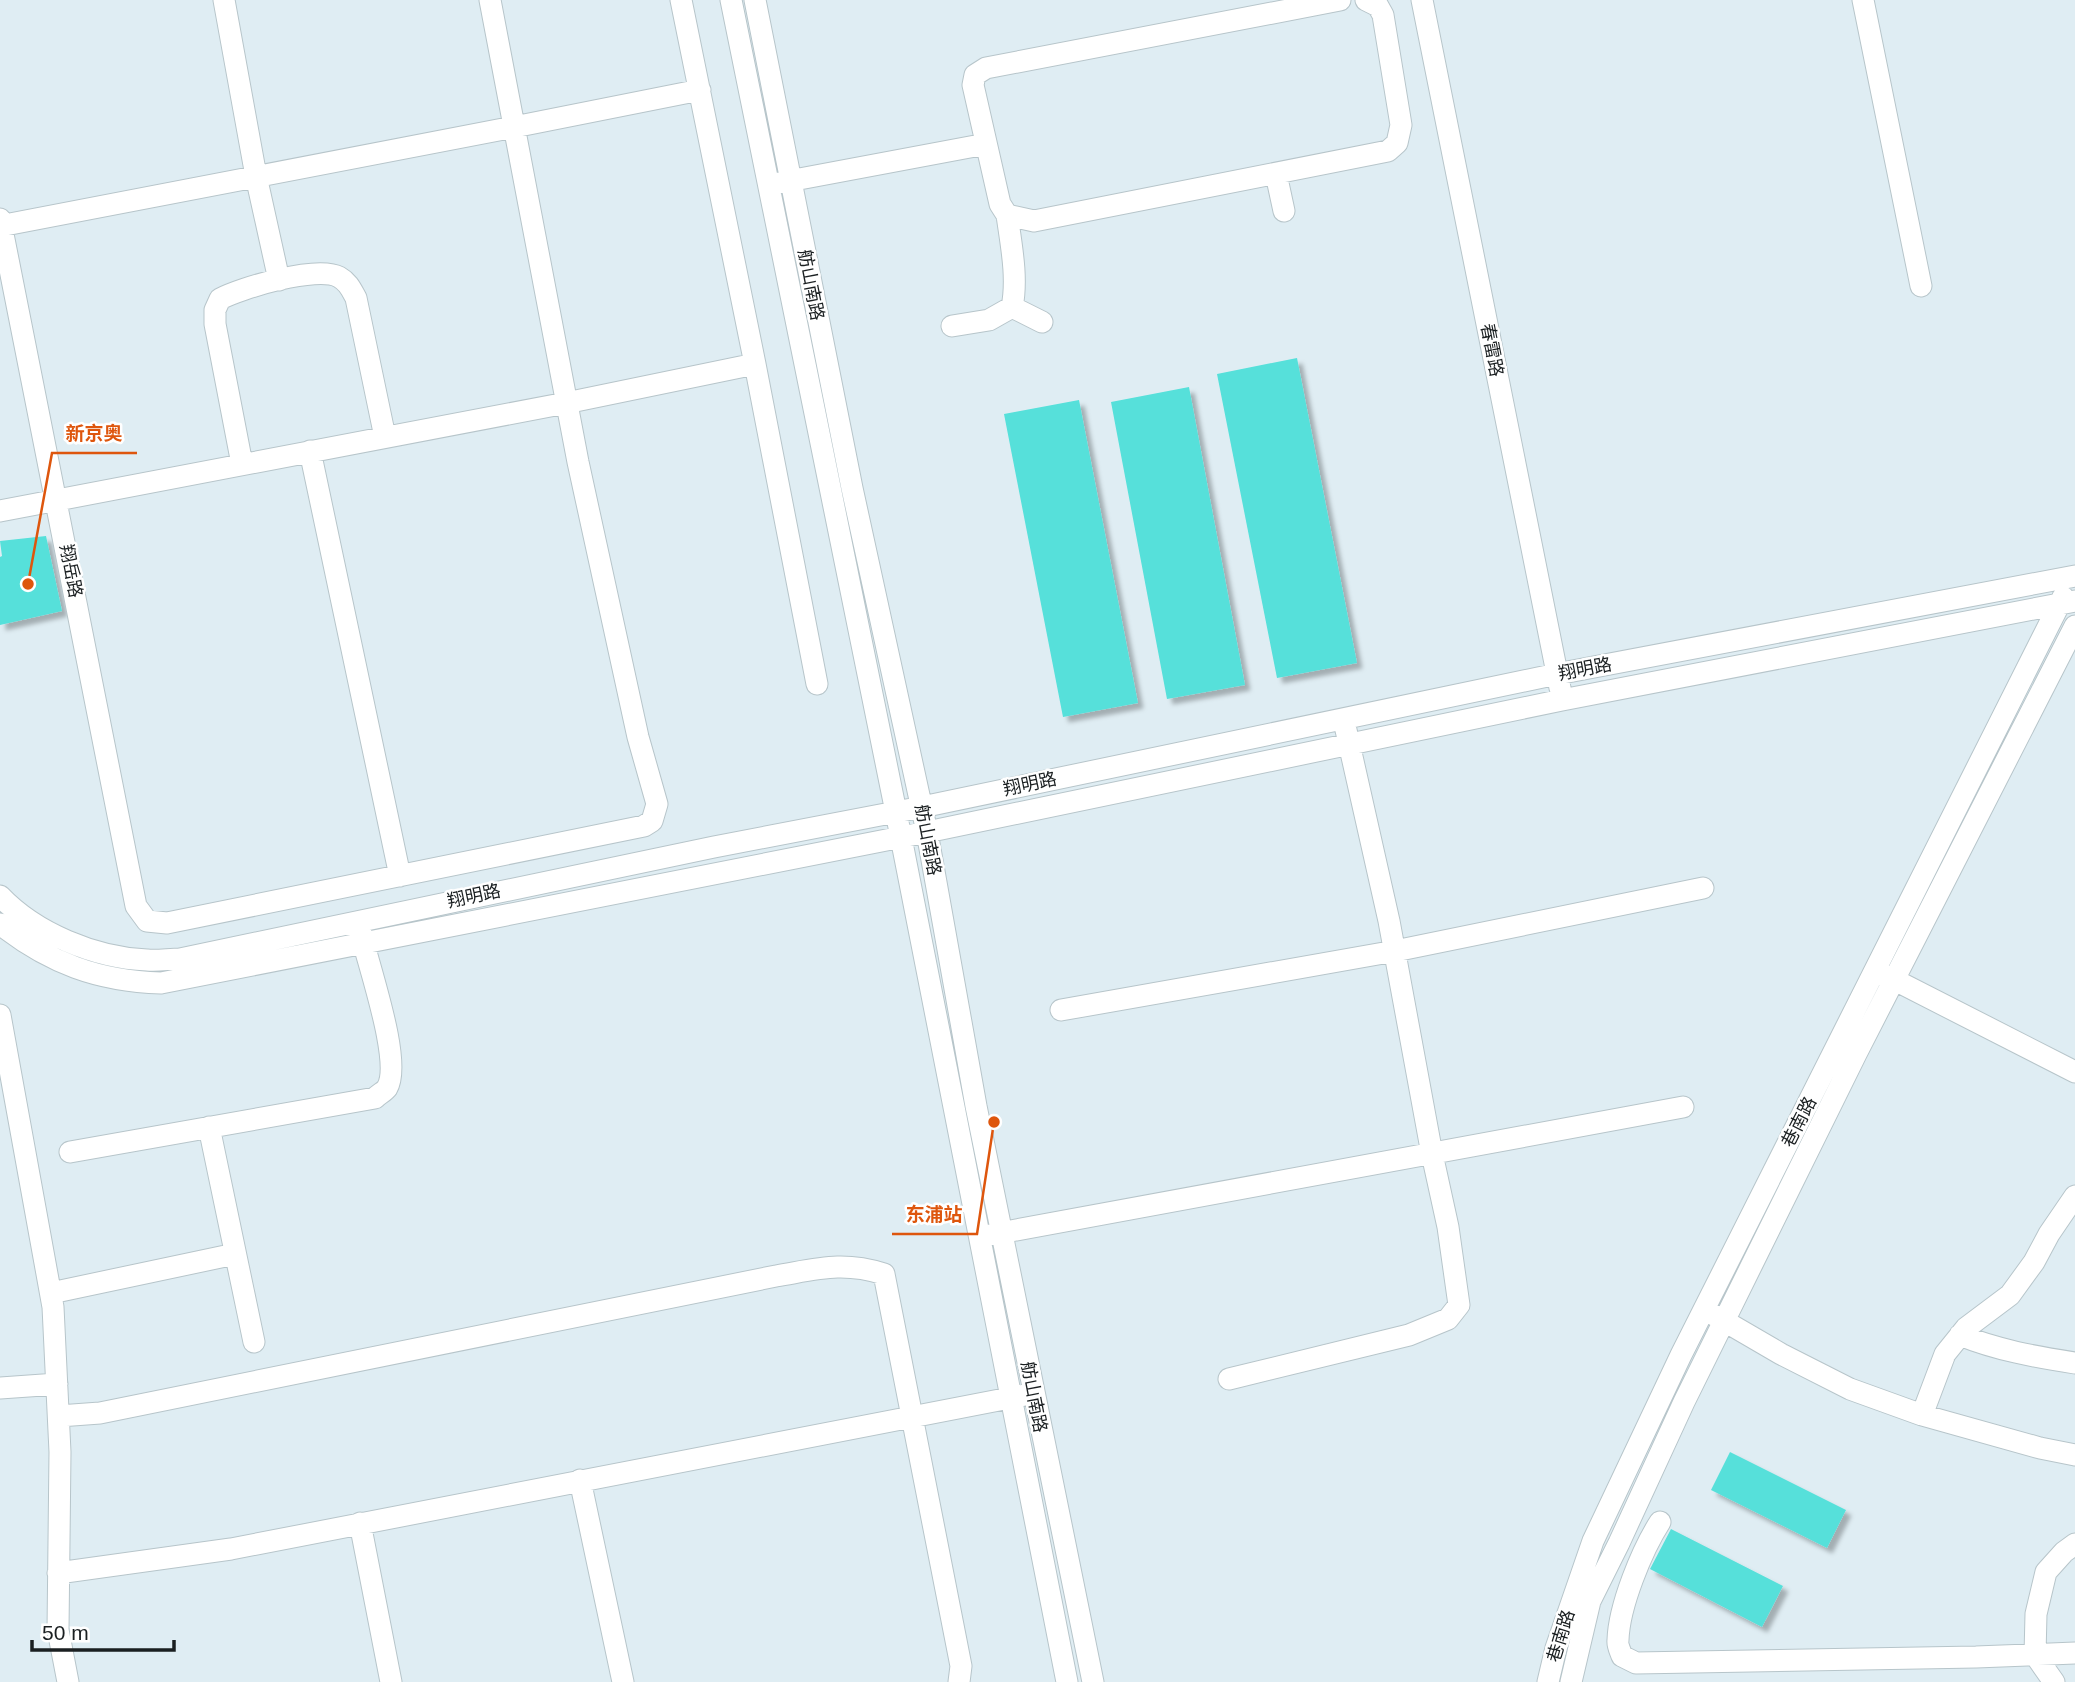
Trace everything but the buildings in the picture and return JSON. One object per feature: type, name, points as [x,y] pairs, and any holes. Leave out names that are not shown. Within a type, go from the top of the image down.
[{"type":"street","points":[[224,0],[256,176],[279,280]]},
{"type":"street","points":[[310,451],[400,876],[644,825],[652,821],[657,804],[638,737],[566,403],[490,0]]},
{"type":"street","points":[[681,0],[817,684]]},
{"type":"street","name":"舫山南路","points":[[732,0],[901,836],[1067,1682]]},
{"type":"street","name":"舫山南路","points":[[755,0],[852,488],[922,807],[976,1106],[1093,1682]]},
{"type":"street","points":[[952,326],[989,320],[1012,307],[1014,297],[1007,215],[1000,204],[986,144],[973,85],[975,75],[986,68],[1340,0]]},
{"type":"street","points":[[1007,215],[1034,221],[1388,151],[1397,143],[1401,125],[1382,15],[1378,6],[1366,0]]},
{"type":"street","name":"春雷路","points":[[1422,0],[1562,700]]},
{"type":"street","points":[[1863,0],[1921,286]]},
{"type":"street","points":[[0,224],[699,90]]},
{"type":"street","points":[[769,185],[986,144]]},
{"type":"street","points":[[1276,174],[1284,211]]},
{"type":"street","name":"翔岳路","points":[[0,224],[136,906],[147,921],[167,923],[400,876]]},
{"type":"street","points":[[242,464],[215,324],[215,310],[220,299],[279,280],[323,273],[337,275],[348,284],[356,298],[386,437]]},
{"type":"street","points":[[1012,307],[1042,321]]},
{"type":"street","points":[[0,512],[755,364]]},
{"type":"street","name":"翔明路","points":[[0,896],[11,908],[37,926],[71,944],[145,960],[180,959],[358,920],[922,807],[1557,674],[2075,575]]},
{"type":"street","name":"巷南路","points":[[1571,1682],[1590,1601],[2045,634],[2067,602],[2075,575]]},
{"type":"street","name":"翔明路","points":[[0,924],[53,960],[130,982],[160,983],[927,832],[1562,700],[2067,602]]},
{"type":"street","points":[[2045,634],[2072,637]]},
{"type":"street","name":"巷南路","points":[[1548,1682],[1556,1648],[1593,1541],[1704,1309],[2072,637]]},
{"type":"street","points":[[1229,1379],[1409,1335],[1448,1319],[1458,1305],[1448,1227],[1395,951],[1343,719]]},
{"type":"street","points":[[1061,1010],[1395,951],[1703,888]]},
{"type":"street","points":[[70,1152],[374,1098],[387,1088],[392,1070],[383,1013],[358,920]]},
{"type":"street","points":[[1885,975],[2075,1072]]},
{"type":"street","points":[[0,1015],[6,1091],[51,1293],[60,1452],[58,1630],[68,1682]]},
{"type":"street","points":[[979,1237],[1683,1107]]},
{"type":"street","points":[[209,1127],[254,1342]]},
{"type":"street","points":[[1922,1415],[1945,1354],[1966,1328],[2010,1295],[2075,1196]]},
{"type":"street","points":[[51,1293],[235,1254]]},
{"type":"street","points":[[59,1416],[100,1413],[763,1279],[837,1266],[865,1268],[884,1274],[961,1666],[959,1682]]},
{"type":"street","points":[[1704,1309],[1781,1354],[1850,1389],[1922,1415],[2075,1455]]},
{"type":"street","points":[[1960,1335],[1979,1343],[2075,1363]]},
{"type":"street","points":[[0,1388],[57,1384]]},
{"type":"street","points":[[58,1573],[230,1549],[1033,1393]]},
{"type":"street","points":[[580,1480],[623,1682]]},
{"type":"street","points":[[1660,1522],[1646,1543],[1619,1627],[1617,1643],[1622,1656],[1636,1662],[2075,1654]]},
{"type":"street","points":[[360,1523],[391,1682]]},
{"type":"street","points":[[2054,1682],[2035,1655],[2036,1615],[2046,1572],[2075,1544]]},
{"type":"street","points":[[1068,1561],[1088,1614],[1103,1682]]},
{"type":"street","points":[[1043,1566],[1046,1624],[1056,1682]]},
{"type":"place","name":"新京奥","points":[[28,584]]},
{"type":"place","name":"东浦站","points":[[994,1122]]}]
